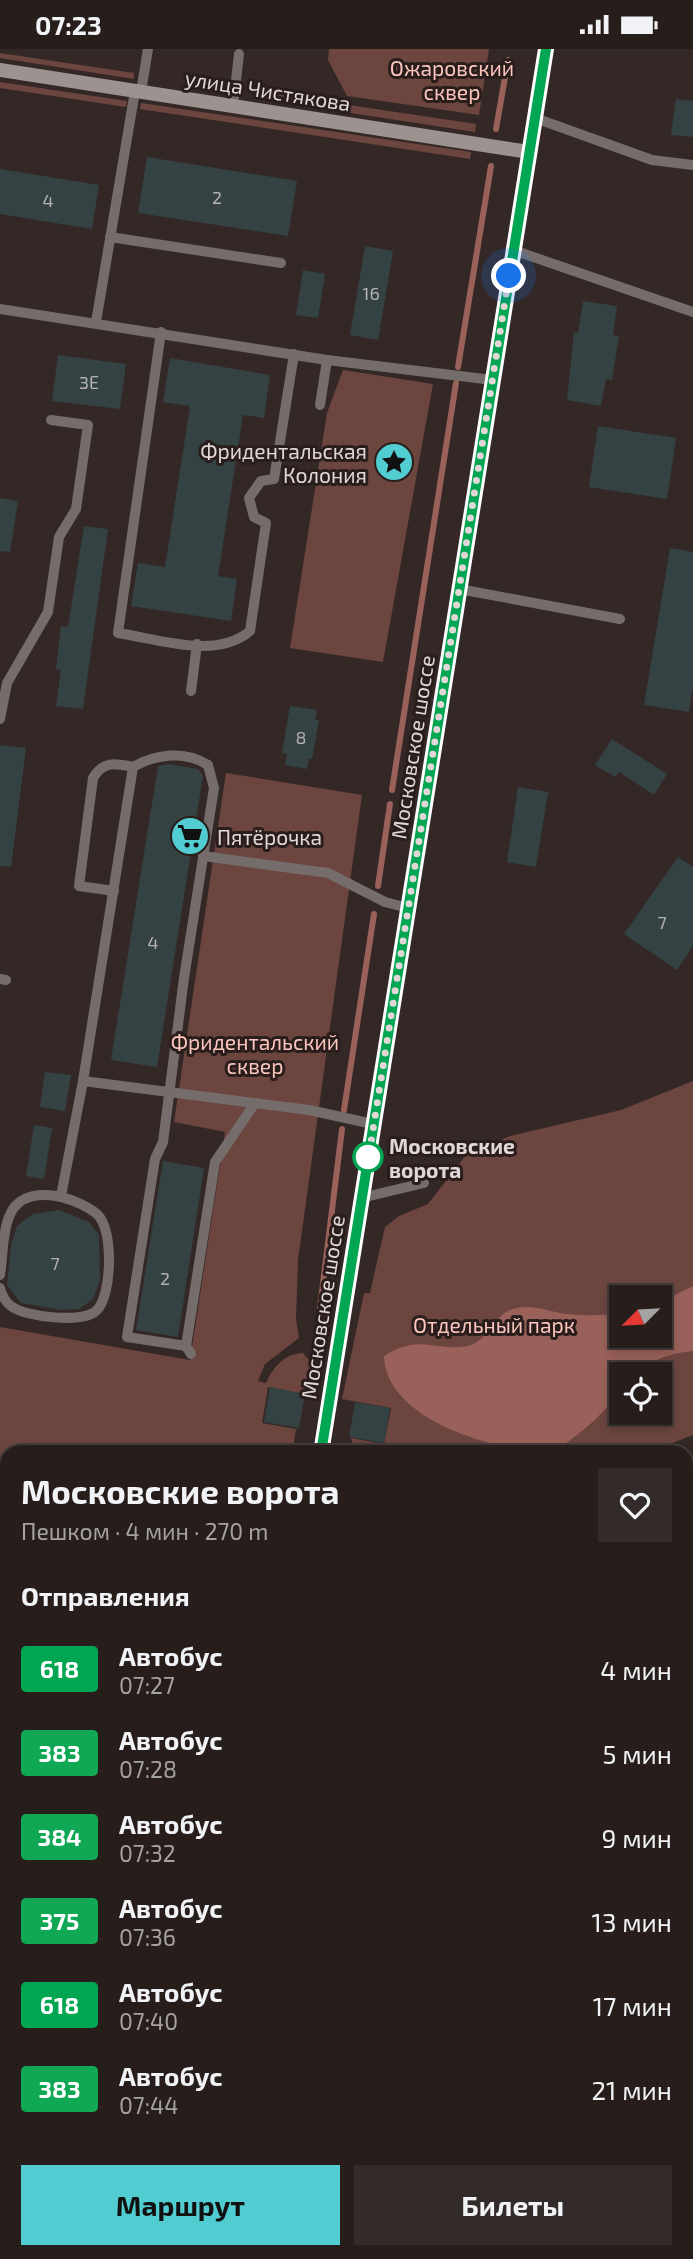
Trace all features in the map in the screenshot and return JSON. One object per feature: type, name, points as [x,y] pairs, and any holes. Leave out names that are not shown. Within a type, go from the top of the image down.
[{"type":"main road","name":"Московское шоссе","points":[[322,1445],[545,49]]},
{"type":"main road","name":"улица Чистякова","points":[[0,70],[529,152]]},
{"type":"lane","points":[[96,322],[110,237],[148,49]]},
{"type":"lane","points":[[233,106],[239,54]]},
{"type":"lane","points":[[535,118],[653,160],[693,165]]},
{"type":"lane","points":[[110,237],[281,263]]},
{"type":"lane","points":[[513,250],[693,312]]},
{"type":"lane","points":[[0,309],[327,360],[493,380]]},
{"type":"lane","points":[[160,332],[118,633],[197,644],[226,644],[250,631],[266,523],[254,517],[249,498],[261,481],[274,479],[295,354]]},
{"type":"lane","points":[[320,405],[327,360]]},
{"type":"lane","points":[[0,719],[7,683],[47,612],[60,537],[76,509],[88,425],[51,420]]},
{"type":"lane","points":[[459,589],[620,619]]},
{"type":"lane","points":[[191,691],[197,644]]},
{"type":"lane","points":[[114,891],[79,886],[93,778],[106,764],[133,767],[158,755],[199,760],[208,765],[214,788],[163,1142],[155,1159],[127,1338],[189,1350],[215,1162],[255,1103]]},
{"type":"lane","points":[[61,1196],[83,1081],[133,767]]},
{"type":"lane","points":[[203,856],[328,873],[385,902],[408,908]]},
{"type":"lane","points":[[83,1081],[255,1103],[373,1123]]},
{"type":"lane","points":[[361,1198],[424,1183]]},
{"type":"lane","points":[[0,1275],[8,1218],[15,1206],[37,1195],[61,1196],[94,1211],[108,1229],[110,1240],[104,1296],[99,1309],[77,1320],[18,1311],[9,1305],[0,1288]]},
{"type":"green space","name":"Ожаровский сквер","points":[[329,49],[489,49],[479,115],[347,96],[328,60]]},
{"type":"green space","points":[[0,53],[134,73],[134,79],[0,58]]},
{"type":"green space","points":[[0,82],[127,101],[126,107],[0,88]]},
{"type":"green space","points":[[262,92],[476,124],[475,132],[266,100]]},
{"type":"green space","points":[[141,103],[471,152],[470,159],[140,109]]},
{"type":"green space","points":[[343,370],[433,384],[383,662],[290,648],[327,413]]},
{"type":"green space","name":"Фридентальский сквер","points":[[226,773],[362,795],[298,1260],[296,1319],[299,1338],[265,1364],[258,1381],[266,1383],[280,1362],[290,1356],[303,1353],[309,1360],[319,1397],[268,1387],[262,1423],[296,1429],[293,1445],[0,1445],[0,1327],[190,1360],[225,1132],[174,1122]]},
{"type":"green space","name":"Отдельный парк","points":[[693,1081],[693,1435],[667,1445],[352,1445],[351,1438],[384,1444],[391,1408],[342,1399],[364,1293],[370,1293],[385,1227],[399,1216],[428,1204],[466,1155],[510,1136],[621,1110]]},
{"type":"shaded area","points":[[693,1286],[693,1351],[677,1353],[652,1362],[609,1362],[609,1404],[597,1418],[564,1445],[499,1445],[450,1429],[425,1416],[404,1399],[390,1379],[384,1356],[397,1349],[418,1344],[468,1346],[481,1339],[506,1312],[520,1307],[574,1315],[609,1314],[609,1348],[672,1348],[672,1296]]},
{"type":"building","points":[[676,99],[693,101],[693,137],[671,135]]},
{"type":"building","points":[[147,157],[297,181],[288,236],[138,213]]},
{"type":"building","points":[[0,169],[99,185],[92,229],[0,214]]},
{"type":"building","points":[[365,246],[393,251],[378,340],[350,335]]},
{"type":"building","points":[[303,270],[325,274],[318,318],[296,315]]},
{"type":"building","points":[[583,301],[617,306],[613,335],[619,336],[612,380],[606,379],[601,406],[567,400],[574,332],[578,333]]},
{"type":"building","points":[[58,355],[126,364],[120,409],[52,401]]},
{"type":"building","points":[[170,358],[270,375],[264,418],[243,415],[218,576],[237,579],[231,621],[131,606],[138,563],[165,567],[190,406],[163,402]]},
{"type":"building","points":[[598,426],[676,438],[667,499],[589,487]]},
{"type":"building","points":[[0,498],[18,501],[10,552],[0,551]]},
{"type":"building","points":[[84,526],[108,529],[83,709],[56,706],[61,670],[56,669],[61,626],[68,627]]},
{"type":"building","points":[[670,548],[693,552],[693,686],[689,712],[644,705]]},
{"type":"building","points":[[290,706],[317,710],[315,720],[319,720],[312,759],[309,758],[307,769],[285,765],[287,754],[282,753]]},
{"type":"building","points":[[612,739],[667,774],[654,795],[619,772],[615,777],[595,765]]},
{"type":"building","points":[[0,745],[26,748],[11,867],[0,866]]},
{"type":"building","points":[[168,764],[198,769],[203,776],[157,1067],[111,1060],[158,766]]},
{"type":"building","points":[[518,787],[548,792],[536,867],[507,862]]},
{"type":"building","points":[[678,857],[693,867],[693,946],[677,970],[624,934]]},
{"type":"building","points":[[45,1072],[71,1075],[65,1111],[40,1107]]},
{"type":"building","points":[[34,1125],[52,1128],[44,1179],[26,1176]]},
{"type":"building","points":[[163,1161],[204,1168],[178,1337],[136,1330]]},
{"type":"building","points":[[59,1210],[89,1222],[99,1235],[100,1280],[93,1299],[79,1309],[61,1310],[21,1303],[7,1285],[11,1245],[17,1226],[33,1214]]},
{"type":"building","points":[[270,1387],[305,1394],[299,1428],[264,1422]]},
{"type":"building","points":[[355,1402],[390,1408],[384,1443],[349,1437]]},
{"type":"waterway","points":[[496,129],[508,60]]},
{"type":"waterway","points":[[458,367],[491,166]]},
{"type":"waterway","points":[[392,790],[456,383]]},
{"type":"waterway","points":[[378,886],[390,804]]},
{"type":"waterway","points":[[344,1110],[374,914]]},
{"type":"waterway","points":[[325,1308],[320,1308],[342,1129]]},
{"type":"bus line","name":"618","points":[[322,1445],[546,49]]},
{"type":"place","name":"Фридентальская Колония","points":[[394,462]]},
{"type":"place","name":"Пятёрочка","points":[[190,836]]},
{"type":"place","name":"Московские ворота","points":[[368,1157]]},
{"type":"route","points":[[368,1157],[368,1161],[509,276]]}]
